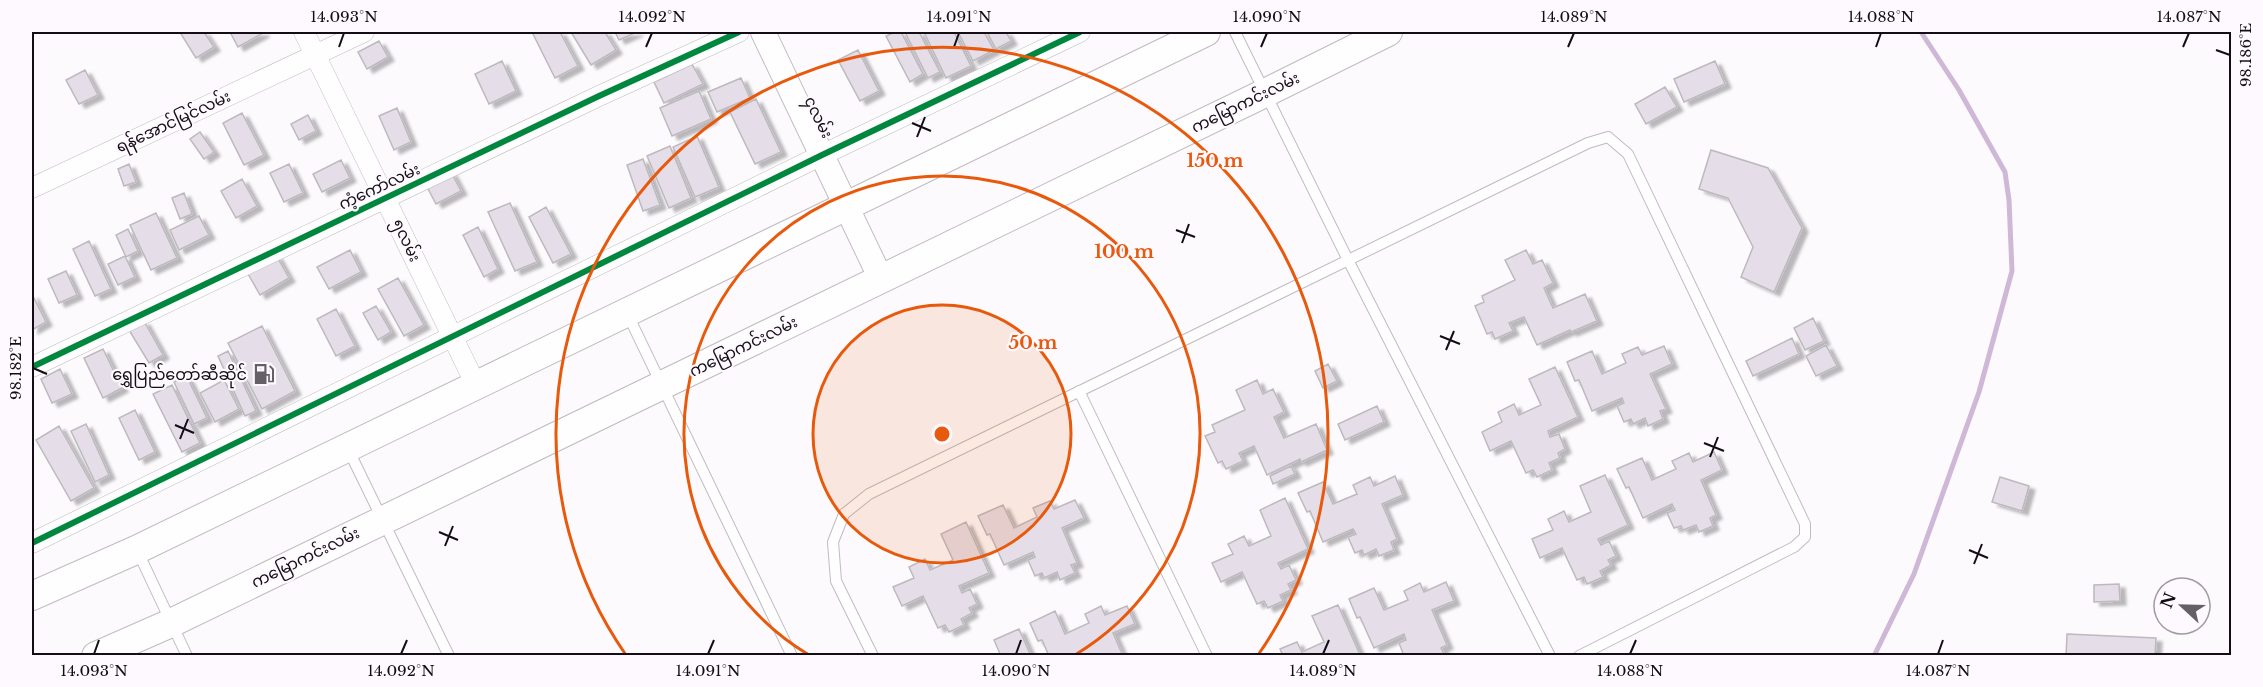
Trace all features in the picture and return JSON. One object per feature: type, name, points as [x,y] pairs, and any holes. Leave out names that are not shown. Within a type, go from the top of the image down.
[{"type":"main road","points":[[32,596],[136,549],[1206,32]]},
{"type":"main road","name":"ကမြောကင်းလမ်း","points":[[96,656],[662,385],[1388,32]]},
{"type":"street","name":"၅လမ်း","points":[[304,32],[387,198],[476,385]]},
{"type":"street","name":"ရန်အောင်မြင်လမ်း","points":[[32,188],[364,32]]},
{"type":"street","name":"ကံ့ကော်လမ်း","points":[[32,367],[739,32]]},
{"type":"street","name":"၄လမ်း","points":[[763,32],[881,279]]},
{"type":"street","points":[[32,543],[822,154],[1080,32]]},
{"type":"lane","points":[[1235,32],[1348,260],[1550,656]]},
{"type":"lane","points":[[873,656],[837,581],[833,542],[844,514],[869,494],[1588,143],[1608,137],[1628,154],[1805,524],[1805,537],[1794,547],[1579,656]]},
{"type":"lane","points":[[627,312],[792,656]]},
{"type":"lane","points":[[1079,391],[1207,656]]},
{"type":"lane","points":[[346,446],[449,656]]},
{"type":"lane","points":[[136,549],[186,656]]},
{"type":"building","points":[[204,32],[214,47],[196,58],[181,34]]},
{"type":"building","points":[[230,32],[263,32],[263,33],[238,47]]},
{"type":"building","points":[[560,32],[578,66],[555,78],[533,34]]},
{"type":"building","points":[[571,32],[605,32],[616,50],[591,65]]},
{"type":"building","points":[[615,32],[637,32],[619,40]]},
{"type":"building","points":[[901,32],[923,74],[910,82],[886,36]]},
{"type":"building","points":[[905,32],[919,32],[940,72],[928,78]]},
{"type":"building","points":[[924,32],[954,32],[971,66],[946,78]]},
{"type":"building","points":[[958,32],[984,32],[994,50],[973,61]]},
{"type":"building","points":[[987,32],[1006,32],[1011,41],[996,49]]},
{"type":"building","points":[[379,41],[388,57],[367,69],[358,52]]},
{"type":"building","points":[[858,50],[879,91],[860,101],[838,60]]},
{"type":"building","points":[[502,61],[516,91],[489,104],[475,74]]},
{"type":"building","points":[[1715,61],[1725,84],[1684,102],[1674,79]]},
{"type":"building","points":[[692,64],[703,84],[664,103],[654,82]]},
{"type":"building","points":[[85,70],[98,95],[79,104],[66,80]]},
{"type":"building","points":[[741,78],[750,98],[717,112],[708,92]]},
{"type":"building","points":[[1665,87],[1677,107],[1646,124],[1635,104]]},
{"type":"building","points":[[699,91],[711,119],[672,136],[660,108]]},
{"type":"building","points":[[756,99],[781,152],[755,164],[730,112]]},
{"type":"building","points":[[397,108],[411,142],[394,150],[379,116]]},
{"type":"building","points":[[242,113],[264,155],[244,165],[223,123]]},
{"type":"building","points":[[308,115],[316,131],[299,140],[291,124]]},
{"type":"building","points":[[200,132],[214,152],[204,159],[190,139]]},
{"type":"building","points":[[697,136],[719,187],[695,197],[673,147]]},
{"type":"building","points":[[670,146],[691,198],[669,208],[647,156]]},
{"type":"building","points":[[1711,150],[1768,168],[1802,228],[1774,292],[1741,277],[1753,247],[1728,198],[1699,189]]},
{"type":"building","points":[[643,159],[660,205],[643,211],[627,165]]},
{"type":"building","points":[[341,160],[350,178],[322,192],[313,174]]},
{"type":"building","points":[[129,164],[136,182],[124,186],[118,169]]},
{"type":"building","points":[[289,164],[303,193],[284,202],[270,173]]},
{"type":"building","points":[[451,172],[461,191],[436,204],[426,185]]},
{"type":"building","points":[[242,179],[257,206],[236,218],[221,191]]},
{"type":"building","points":[[184,193],[192,214],[180,219],[172,198]]},
{"type":"building","points":[[510,203],[537,262],[515,271],[488,212]]},
{"type":"building","points":[[546,207],[571,254],[553,263],[529,217]]},
{"type":"building","points":[[156,213],[177,258],[151,270],[130,225]]},
{"type":"building","points":[[199,216],[209,235],[179,250],[170,230]]},
{"type":"building","points":[[478,227],[498,269],[484,277],[463,235]]},
{"type":"building","points":[[128,229],[138,251],[126,257],[116,235]]},
{"type":"building","points":[[89,241],[111,289],[95,296],[73,249]]},
{"type":"building","points":[[350,250],[361,272],[329,289],[317,267]]},
{"type":"building","points":[[1526,250],[1533,264],[1542,260],[1553,283],[1544,288],[1553,308],[1585,294],[1597,321],[1537,345],[1524,317],[1509,323],[1513,331],[1495,339],[1492,332],[1487,334],[1475,306],[1484,302],[1482,296],[1515,280],[1505,260]]},
{"type":"building","points":[[276,255],[289,278],[260,295],[247,272]]},
{"type":"building","points":[[125,256],[135,277],[118,285],[108,264]]},
{"type":"building","points":[[66,271],[77,295],[59,303],[48,279]]},
{"type":"building","points":[[398,278],[424,325],[404,336],[378,289]]},
{"type":"building","points":[[32,294],[46,322],[32,330]]},
{"type":"building","points":[[376,306],[391,332],[378,340],[363,313]]},
{"type":"building","points":[[336,309],[355,346],[336,356],[317,319]]},
{"type":"building","points":[[1813,318],[1824,341],[1805,350],[1794,328]]},
{"type":"building","points":[[144,321],[163,355],[149,363],[129,330]]},
{"type":"building","points":[[262,326],[295,391],[262,409],[228,343]]},
{"type":"building","points":[[1792,338],[1799,354],[1753,376],[1746,361]]},
{"type":"building","points":[[1826,345],[1837,366],[1816,376],[1806,356]]},
{"type":"building","points":[[1664,346],[1672,364],[1650,374],[1666,409],[1660,411],[1663,419],[1648,426],[1645,418],[1633,424],[1631,419],[1624,422],[1617,406],[1624,403],[1622,398],[1592,411],[1579,380],[1575,381],[1567,362],[1592,351],[1602,374],[1626,363],[1622,354],[1638,347],[1642,355]]},
{"type":"building","points":[[103,349],[122,388],[103,398],[84,358]]},
{"type":"building","points":[[228,351],[256,411],[245,416],[218,356]]},
{"type":"building","points":[[1328,364],[1337,381],[1323,388],[1315,371]]},
{"type":"building","points":[[1555,367],[1578,417],[1548,431],[1550,437],[1559,434],[1565,449],[1558,453],[1560,458],[1549,463],[1552,470],[1537,477],[1533,470],[1526,473],[1511,441],[1490,451],[1482,432],[1502,422],[1498,412],[1514,404],[1519,415],[1541,405],[1529,379]]},
{"type":"building","points":[[60,369],[72,394],[52,403],[41,379]]},
{"type":"building","points":[[186,375],[207,418],[194,424],[174,382]]},
{"type":"building","points":[[224,380],[239,409],[215,422],[200,393]]},
{"type":"building","points":[[1257,380],[1263,394],[1273,389],[1284,412],[1274,417],[1284,438],[1316,424],[1327,450],[1301,462],[1300,459],[1267,475],[1254,446],[1239,453],[1243,461],[1226,469],[1222,461],[1218,463],[1205,436],[1215,432],[1212,425],[1245,410],[1236,390]]},
{"type":"building","points":[[172,385],[200,443],[182,452],[153,394]]},
{"type":"building","points":[[1377,406],[1384,422],[1345,440],[1338,424]]},
{"type":"building","points":[[135,410],[155,452],[139,460],[119,418]]},
{"type":"building","points":[[86,424],[109,475],[95,482],[71,431]]},
{"type":"building","points":[[59,426],[94,488],[71,501],[36,440]]},
{"type":"building","points":[[1714,452],[1722,470],[1701,480],[1716,515],[1710,518],[1713,526],[1699,532],[1696,525],[1683,530],[1681,526],[1674,528],[1667,513],[1675,510],[1672,504],[1643,518],[1629,487],[1626,488],[1617,469],[1642,458],[1652,480],[1676,469],[1672,461],[1689,453],[1693,462]]},
{"type":"building","points":[[1291,466],[1295,474],[1273,484],[1270,476]]},
{"type":"building","points":[[1605,475],[1628,525],[1598,539],[1601,545],[1609,541],[1616,556],[1608,560],[1611,565],[1600,571],[1603,577],[1587,584],[1584,577],[1577,580],[1562,548],[1540,558],[1532,539],[1553,530],[1548,519],[1564,511],[1569,522],[1591,512],[1580,486]]},
{"type":"building","points":[[1395,476],[1403,495],[1382,504],[1397,539],[1391,542],[1394,550],[1379,556],[1376,549],[1364,555],[1362,550],[1355,553],[1348,537],[1356,534],[1353,529],[1323,542],[1310,511],[1307,512],[1298,493],[1323,482],[1333,504],[1357,494],[1353,485],[1370,477],[1374,486]]},
{"type":"building","points":[[2000,477],[2029,486],[2022,511],[1992,502]]},
{"type":"building","points":[[1285,498],[1308,549],[1278,563],[1281,569],[1289,565],[1296,580],[1288,584],[1291,590],[1280,595],[1283,601],[1268,608],[1264,601],[1257,604],[1242,572],[1221,582],[1212,563],[1233,554],[1228,544],[1244,536],[1249,546],[1271,536],[1260,510]]},
{"type":"building","points":[[1075,500],[1084,518],[1062,528],[1077,563],[1071,565],[1075,573],[1060,580],[1057,572],[1044,578],[1042,573],[1035,576],[1028,560],[1035,557],[1033,552],[1004,565],[990,534],[987,535],[978,516],[1003,505],[1014,528],[1037,517],[1033,508],[1050,501],[1054,509]]},
{"type":"building","points":[[966,522],[989,573],[959,586],[962,593],[970,589],[977,604],[969,608],[972,613],[961,619],[964,625],[949,632],[945,625],[938,628],[923,596],[902,606],[893,587],[914,578],[909,567],[925,559],[930,570],[953,560],[941,534]]},
{"type":"building","points":[[1446,582],[1454,601],[1432,610],[1447,645],[1441,648],[1445,656],[1404,656],[1399,643],[1406,640],[1404,634],[1374,648],[1349,599],[1374,588],[1384,610],[1408,600],[1404,591],[1420,583],[1424,592]]},
{"type":"building","points":[[2119,584],[2120,601],[2094,602],[2094,585]]},
{"type":"building","points":[[1338,605],[1360,655],[1283,656],[1280,649],[1297,642],[1302,652],[1324,642],[1312,616]]},
{"type":"building","points":[[1101,606],[1105,615],[1127,606],[1135,624],[1113,633],[1123,656],[1049,656],[1042,640],[1038,641],[1030,623],[1055,611],[1065,634],[1089,623],[1085,614]]},
{"type":"building","points":[[1019,629],[1031,656],[1001,656],[994,640]]},
{"type":"building","points":[[2067,634],[2156,638],[2155,656],[2066,656]]},
{"type":"waterway","points":[[1874,656],[1914,574],[1979,392],[2012,271],[2009,200],[2005,172],[1959,90],[1921,32]]},
{"type":"cycle path","points":[[32,367],[599,96],[739,32]]},
{"type":"cycle path","points":[[32,543],[822,155],[1080,32]]},
{"type":"place","name":"ရွှေပြည်တော်ဆီဆိုင်","points":[[264,374]]}]
